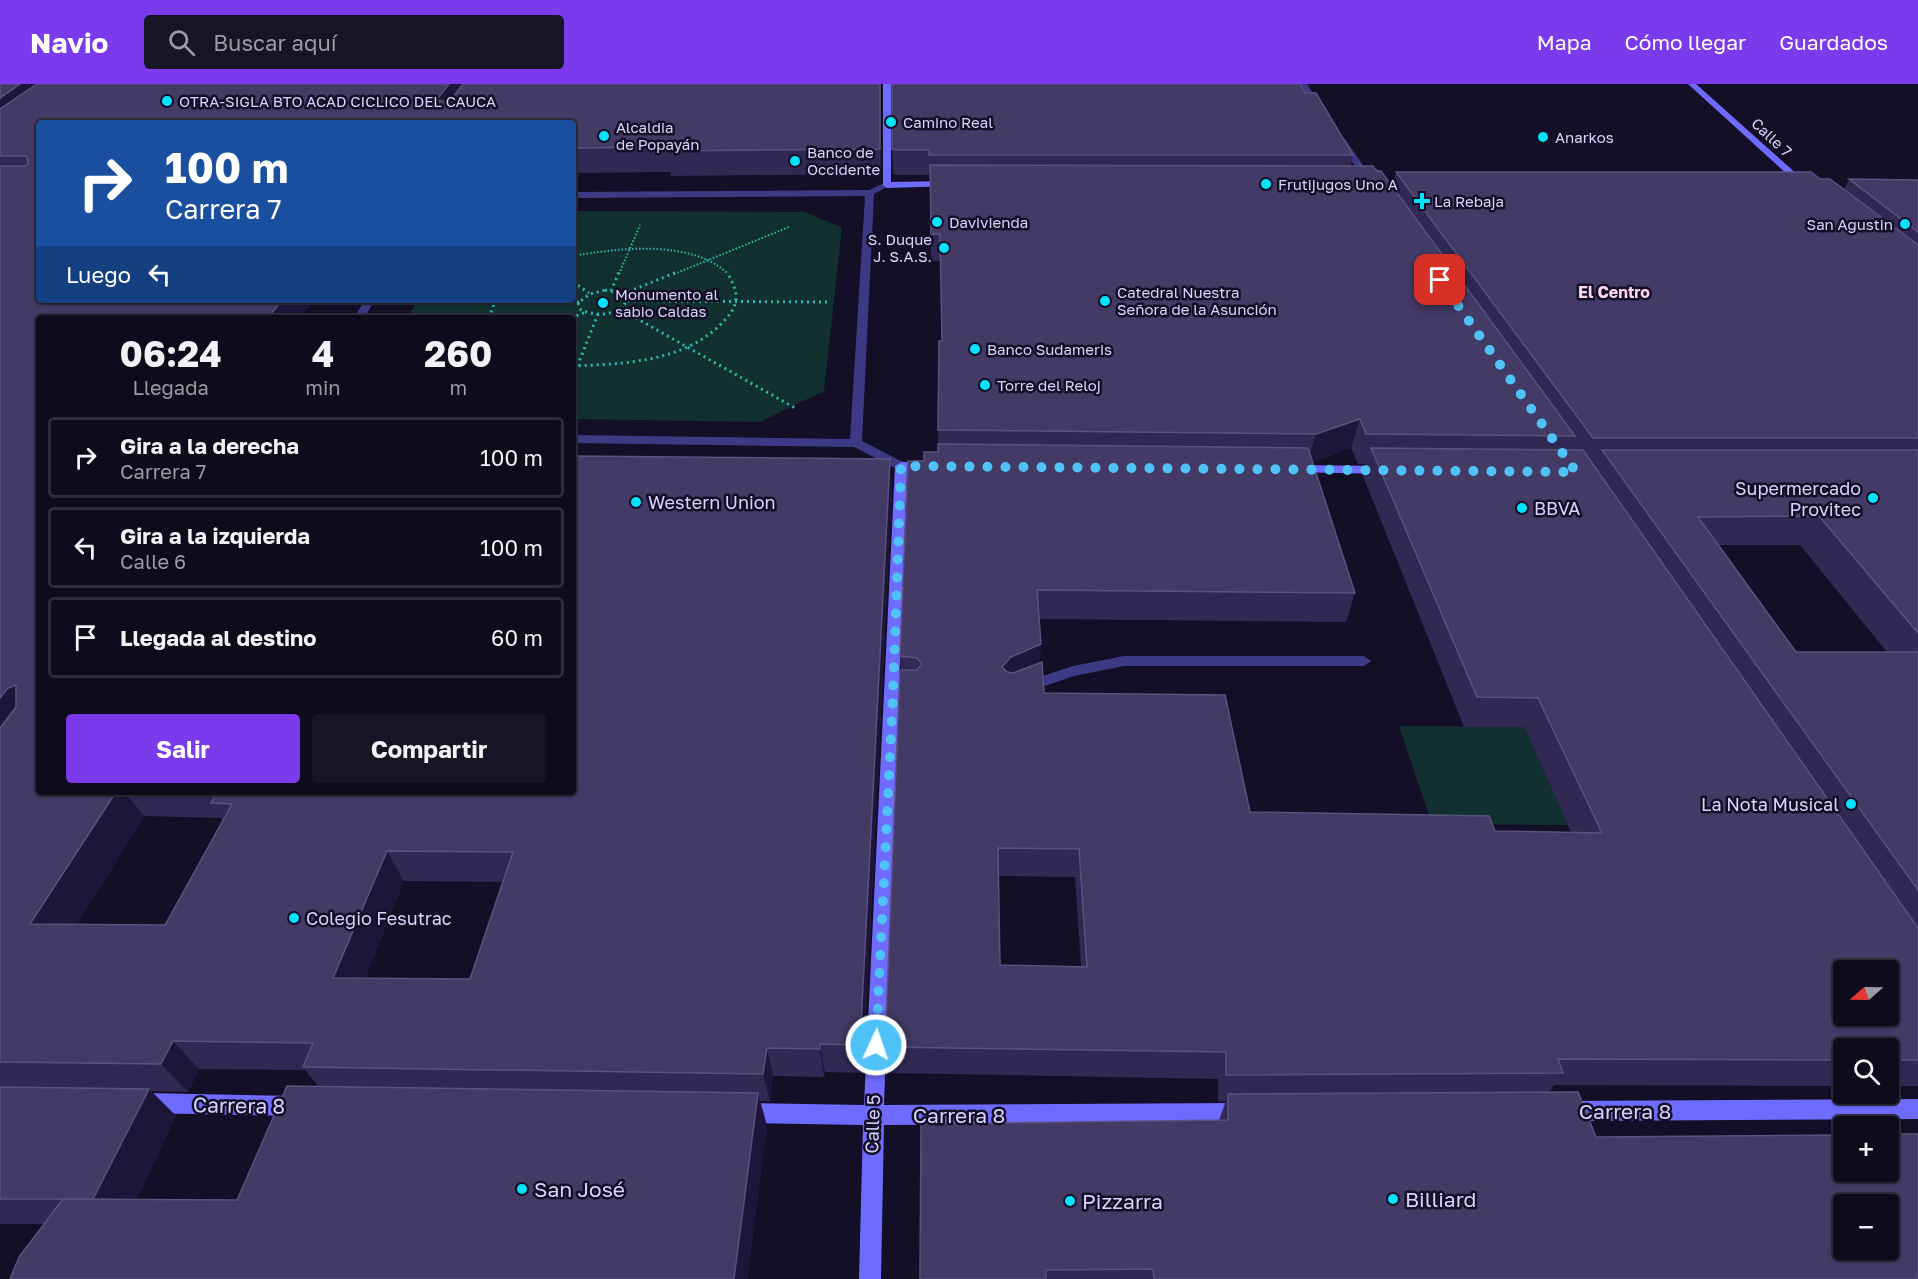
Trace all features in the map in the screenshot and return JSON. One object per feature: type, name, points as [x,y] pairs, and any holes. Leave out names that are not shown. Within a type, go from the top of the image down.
[{"type":"street","points":[[887,84],[887,185]]},
{"type":"street","points":[[1303,84],[1374,186]]},
{"type":"street","name":"Calle 7","points":[[1692,84],[1805,186]]},
{"type":"street","points":[[576,195],[870,193],[887,185],[958,184]]},
{"type":"street","points":[[1793,186],[1805,186],[1815,190]]},
{"type":"street","points":[[856,443],[870,193]]},
{"type":"street","points":[[576,440],[856,443],[901,466],[936,466]]},
{"type":"street","name":"Calle 5","points":[[870,1279],[872,1115],[898,692],[901,466]]},
{"type":"street","points":[[1280,469],[1398,470]]},
{"type":"street","points":[[1011,695],[1048,678],[1102,663],[1364,661]]},
{"type":"street","name":"Carrera 8","points":[[119,1103],[322,1106]]},
{"type":"street","name":"Carrera 8","points":[[1550,1111],[1918,1109]]},
{"type":"street","name":"Carrera 8","points":[[729,1113],[872,1115],[1264,1113]]},
{"type":"path","points":[[611,291],[653,194]]},
{"type":"path","points":[[576,302],[590,294],[611,291],[623,294],[793,225]]},
{"type":"path","points":[[576,256],[630,248],[677,251],[707,261],[723,270],[736,289],[736,302],[723,323],[710,334],[687,346],[631,362],[576,366]]},
{"type":"path","points":[[576,284],[590,294]]},
{"type":"path","points":[[623,294],[627,301]]},
{"type":"path","points":[[579,302],[579,307],[586,312],[598,314],[620,309],[627,301],[864,302]]},
{"type":"path","points":[[620,309],[801,412]]},
{"type":"path","points":[[576,316],[586,312]]},
{"type":"path","points":[[576,364],[598,314]]},
{"type":"green space","points":[[576,211],[805,212],[842,228],[824,391],[760,422],[576,419],[576,315],[409,315],[416,303],[576,303]]},
{"type":"green space","points":[[1399,726],[1524,727],[1568,825],[1432,824]]},
{"type":"building","points":[[0,84],[20,84],[0,98]]},
{"type":"building","points":[[37,84],[449,84],[438,98],[439,101],[450,101],[463,84],[880,84],[880,149],[666,151],[668,147],[576,148],[576,120],[36,120],[36,303],[280,303],[270,315],[36,315],[36,795],[114,795],[30,924],[165,925],[232,804],[211,803],[216,795],[576,795],[576,456],[890,459],[860,1045],[820,1044],[820,1049],[767,1048],[763,1074],[303,1067],[313,1043],[173,1041],[161,1064],[0,1062],[0,728],[16,707],[16,685],[8,688],[0,698],[0,166],[28,164],[27,156],[0,156],[0,109]],"holes":[[[387,851],[513,852],[470,979],[333,978]]]},
{"type":"building","points":[[892,84],[1300,84],[1305,93],[1316,93],[1353,155],[929,155],[929,150],[892,149]]},
{"type":"building","points":[[930,165],[1373,166],[1377,171],[1381,171],[1575,436],[1366,434],[1360,419],[1316,434],[938,430],[939,341],[942,341],[940,234],[931,234]]},
{"type":"building","points":[[1396,172],[1811,172],[1820,179],[1830,179],[1918,245],[1918,438],[1593,438]]},
{"type":"building","points":[[1849,179],[1918,180],[1918,232]]},
{"type":"building","points":[[938,444],[1308,448],[1355,593],[1037,590],[1041,644],[1011,657],[1002,667],[1007,672],[1013,673],[1042,662],[1044,693],[1225,695],[1250,812],[1489,816],[1495,831],[1602,833],[1538,698],[1477,697],[1371,448],[1583,450],[1918,928],[1918,1060],[1899,1060],[1899,1038],[1833,1038],[1833,1060],[1558,1059],[1563,1073],[1226,1075],[1226,1052],[885,1047],[900,670],[917,670],[922,664],[917,658],[900,656],[908,461],[924,461],[924,452],[938,452]],"holes":[[[998,848],[1079,849],[1087,967],[1000,965]]]},
{"type":"building","points":[[1602,450],[1918,450],[1918,633],[1819,516],[1698,517],[1796,652],[1918,652],[1918,890]]},
{"type":"building","name":"San José","points":[[287,1086],[758,1093],[734,1279],[10,1279],[19,1257],[63,1199],[237,1200]]},
{"type":"building","points":[[0,1087],[149,1089],[93,1199],[0,1199]]},
{"type":"building","points":[[1578,1092],[1596,1137],[1833,1135],[1833,1182],[1899,1182],[1899,1134],[1918,1134],[1918,1279],[1154,1279],[1153,1269],[1046,1270],[1046,1279],[920,1279],[921,1124],[1228,1120],[1228,1094]]},
{"type":"place","name":"OTRA-SIGLA BTO ACAD CICLICO DEL CAUCA","points":[[167,101]]},
{"type":"place","name":"Camino Real","points":[[891,122]]},
{"type":"place","name":"Alcaldia de Popayán","points":[[604,136]]},
{"type":"place","name":"Anarkos","points":[[1543,137]]},
{"type":"place","name":"Banco de Occidente","points":[[795,161]]},
{"type":"place","name":"Frutijugos Uno A","points":[[1266,184]]},
{"type":"place","name":"La Rebaja","points":[[1422,201]]},
{"type":"place","name":"Davivienda","points":[[937,222]]},
{"type":"place","name":"San Agustin","points":[[1905,224]]},
{"type":"place","name":"S. Duque J. S.A.S.","points":[[944,248]]},
{"type":"place","name":"Catedral Nuestra Señora de la Asunción","points":[[1105,301]]},
{"type":"place","name":"Monumento al sabio Caldas","points":[[603,303]]},
{"type":"place","name":"Banco Sudameris","points":[[975,349]]},
{"type":"place","name":"Torre del Reloj","points":[[985,385]]},
{"type":"place","name":"Supermercado Provitec","points":[[1873,498]]},
{"type":"place","name":"Western Union","points":[[636,502]]},
{"type":"place","name":"BBVA","points":[[1522,508]]},
{"type":"place","name":"La Nota Musical","points":[[1851,804]]},
{"type":"place","name":"Colegio Fesutrac","points":[[294,918]]},
{"type":"place","name":"San José","points":[[522,1189]]},
{"type":"place","name":"Billiard","points":[[1393,1199]]},
{"type":"place","name":"Pizzarra","points":[[1070,1201]]},
{"type":"district","name":"El Centro","points":[[1614,292]]},
{"type":"route","points":[[876,1045],[901,466],[1576,472],[1440,280]]}]
